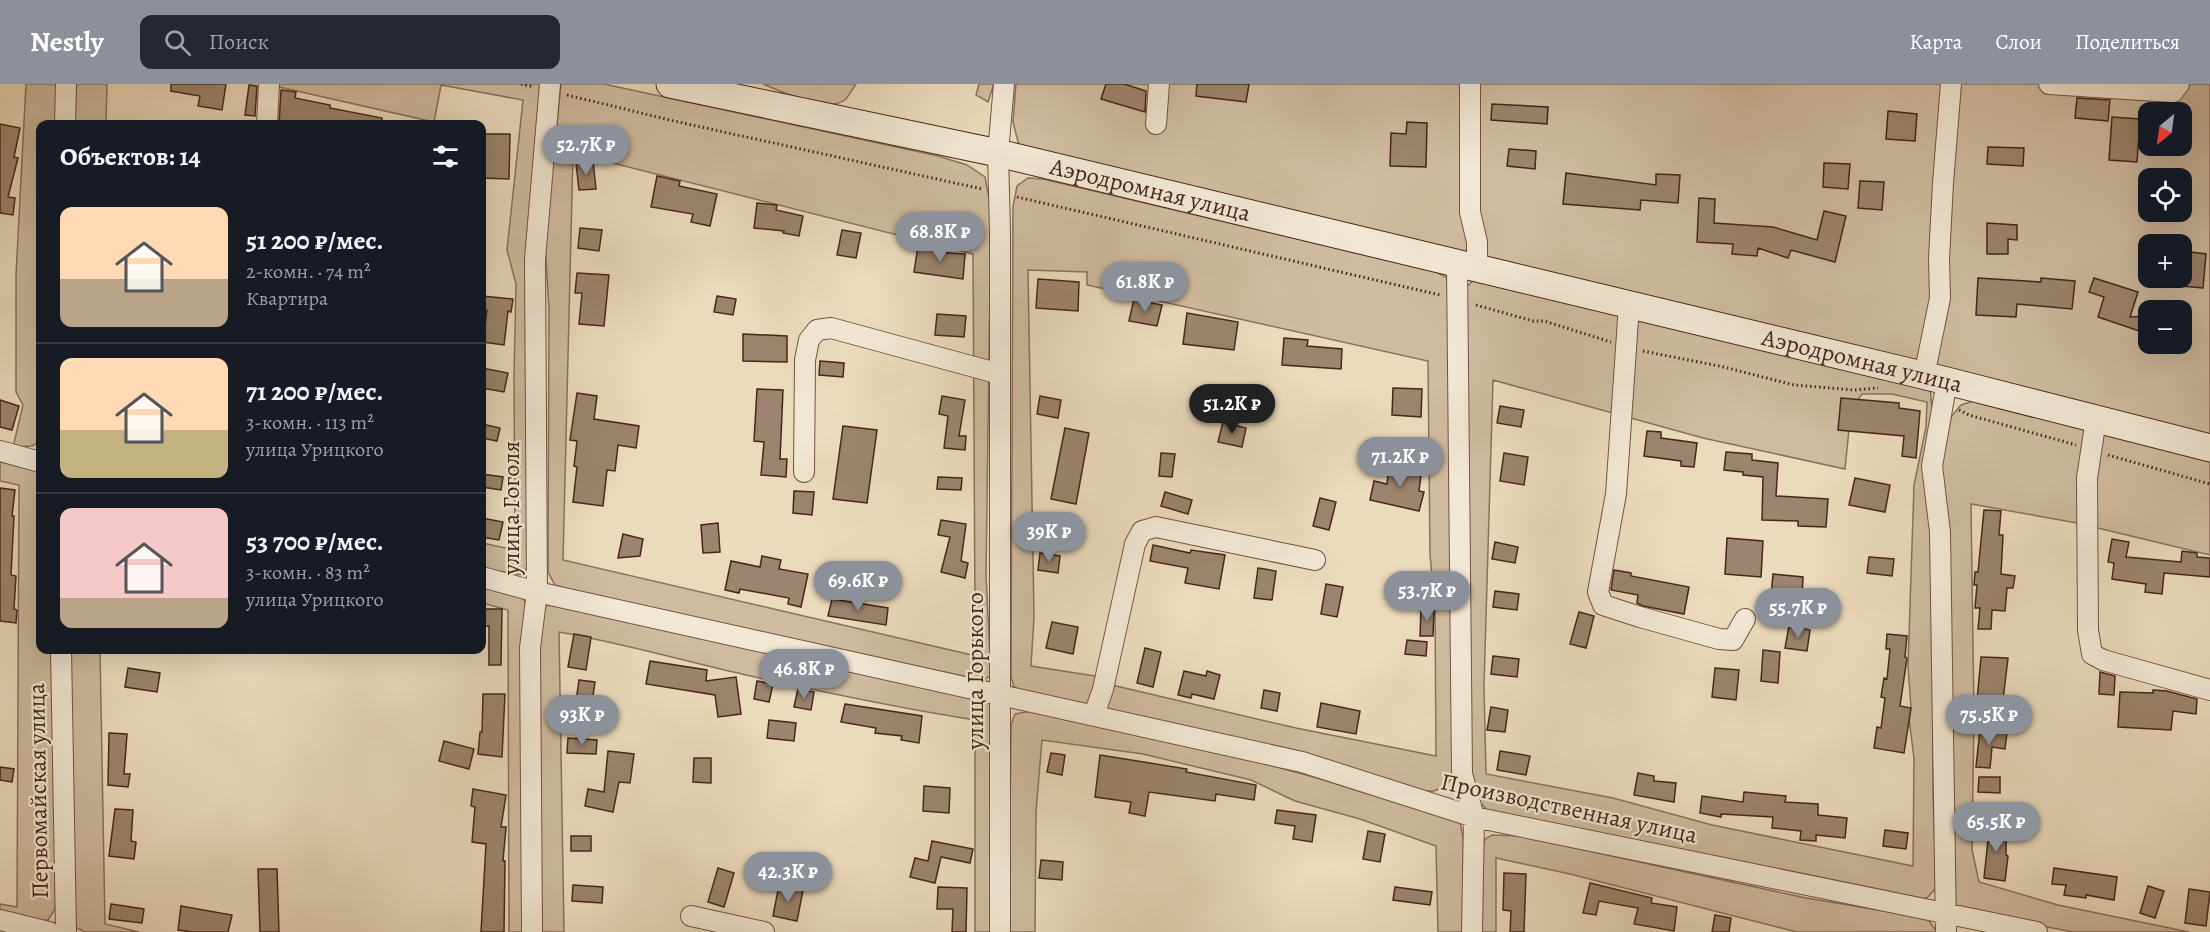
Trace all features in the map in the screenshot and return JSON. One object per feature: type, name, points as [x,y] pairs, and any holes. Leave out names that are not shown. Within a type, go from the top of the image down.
[{"type":"street","points":[[65,120],[66,84]]},
{"type":"street","points":[[267,120],[269,84]]},
{"type":"street","name":"Аэродромная улица","points":[[670,84],[998,153],[1629,305],[1938,386],[2096,419],[2210,448]]},
{"type":"street","name":"улица Горького","points":[[1000,932],[1002,695],[998,153],[1004,84]]},
{"type":"street","points":[[1156,124],[1159,84]]},
{"type":"street","points":[[1470,84],[1472,142],[1470,212],[1477,242],[1467,266],[1458,300],[1462,774],[1474,817],[1472,932]]},
{"type":"street","points":[[1946,922],[1940,532],[1932,466],[1938,386],[1941,205],[1951,84]]},
{"type":"street","points":[[2049,84],[2173,92],[2179,84]]},
{"type":"street","name":"улица Гоголя","points":[[532,932],[530,648],[537,592],[535,259],[550,87]]},
{"type":"street","points":[[1629,305],[1622,392],[1623,420],[1616,494],[1598,592],[1603,605],[1719,639],[1733,639],[1745,619]]},
{"type":"street","points":[[804,471],[805,360],[809,339],[817,330],[831,328],[1000,374]]},
{"type":"street","points":[[2096,419],[2087,478],[2086,526],[2088,630],[2092,654],[2103,660],[2210,690]]},
{"type":"street","points":[[0,450],[36,461]]},
{"type":"street","points":[[1095,715],[1103,689],[1135,544],[1142,531],[1156,527],[1315,560]]},
{"type":"street","name":"Производственная улица","points":[[486,578],[537,592],[1302,762],[1474,817],[1946,922],[2037,932]]},
{"type":"street","name":"Первомайская улица","points":[[62,654],[66,932]]},
{"type":"street","points":[[690,916],[764,932]]},
{"type":"street","points":[[0,920],[48,932]]},
{"type":"path","points":[[521,84],[550,87],[674,121],[999,192],[1458,300],[1533,321],[1544,321],[1626,347],[1677,359],[1724,367],[1794,385],[1854,390],[1882,388]]},
{"type":"path","points":[[1938,386],[1968,415],[2210,484]]},
{"type":"shaded area","points":[[26,84],[58,84],[57,120],[36,120],[36,444],[32,446],[13,447],[23,405],[16,392],[16,275]]},
{"type":"shaded area","points":[[76,84],[107,84],[106,120],[75,120]]},
{"type":"shaded area","points":[[266,84],[542,84],[527,234],[532,560],[522,575],[486,569],[486,544],[515,550],[516,284],[507,250],[523,100],[441,85],[434,120],[425,120]]},
{"type":"shaded area","points":[[561,84],[604,84],[938,156],[967,165],[985,177],[991,209],[986,575],[991,675],[981,682],[555,585],[548,572],[549,309],[545,242]],"holes":[[[573,153],[973,254],[975,612],[972,655],[563,560]]]},
{"type":"shaded area","points":[[763,84],[856,84],[845,100],[827,104],[804,100]]},
{"type":"shaded area","points":[[979,84],[994,84],[988,102],[976,95]]},
{"type":"shaded area","points":[[1016,84],[2210,84],[2210,435],[1019,146],[1013,122]]},
{"type":"shaded area","points":[[1028,178],[1043,179],[1434,271],[1446,277],[1452,288],[1455,774],[1443,787],[1424,791],[1399,787],[1015,690],[1011,677],[1013,207],[1017,186]],"holes":[[[1028,270],[1087,272],[1087,285],[1428,361],[1430,555],[1435,606],[1436,756],[1296,728],[1116,686],[1095,676],[1031,666],[1034,617]]]},
{"type":"shaded area","points":[[1473,280],[1930,386],[1932,410],[1933,793],[1936,888],[1928,897],[1922,900],[1488,811],[1475,797],[1468,771],[1465,289]],"holes":[[[1493,380],[1703,438],[1845,469],[1851,410],[1862,394],[1892,394],[1927,402],[1926,427],[1914,485],[1908,666],[1911,708],[1909,719],[1914,758],[1913,866],[1712,825],[1613,798],[1486,774],[1484,686]]]},
{"type":"shaded area","points":[[1977,400],[2210,457],[2210,555],[2077,523],[1971,504],[1974,713],[1972,850],[1979,882],[2058,905],[2189,932],[2073,932],[1961,910],[1952,900],[1938,470],[1951,417],[1961,405]]},
{"type":"shaded area","points":[[0,460],[36,471],[36,654],[54,654],[59,840],[55,909],[48,920],[36,922],[0,914],[0,904],[17,907],[19,485],[0,481]]},
{"type":"shaded area","points":[[486,586],[513,593],[525,601],[527,619],[526,932],[509,932],[508,610],[486,604]]},
{"type":"shaded area","points":[[562,604],[985,698],[991,705],[990,932],[975,932],[975,720],[803,688],[559,632],[564,932],[539,932],[536,831],[541,614],[545,606]]},
{"type":"shaded area","points":[[70,654],[100,654],[105,924],[139,932],[85,932],[75,927]]},
{"type":"shaded area","points":[[1032,711],[1184,742],[1317,778],[1460,822],[1463,837],[1465,932],[1438,932],[1436,846],[1360,819],[1295,801],[1251,780],[1143,754],[1042,740],[1036,812],[1035,932],[1009,932],[1011,725],[1015,714]]},
{"type":"shaded area","points":[[1492,835],[1520,836],[1806,898],[1927,918],[1937,932],[1797,932],[1570,874],[1496,858],[1496,932],[1481,932],[1480,855],[1485,839]]},
{"type":"building","points":[[171,84],[226,84],[222,110],[198,106],[200,96],[171,91]]},
{"type":"building","points":[[1106,84],[1124,84],[1146,91],[1145,112],[1101,99]]},
{"type":"building","points":[[1197,84],[1249,84],[1246,102],[1196,96]]},
{"type":"building","points":[[249,85],[257,86],[255,116],[245,115]]},
{"type":"building","points":[[281,90],[296,92],[295,98],[330,105],[330,108],[382,118],[382,120],[279,120]]},
{"type":"building","points":[[2077,98],[2110,100],[2108,121],[2075,118]]},
{"type":"building","points":[[1492,104],[1548,107],[1547,124],[1491,120]]},
{"type":"building","points":[[1888,111],[1917,114],[1915,141],[1886,139]]},
{"type":"building","points":[[2112,117],[2138,119],[2137,162],[2109,160]]},
{"type":"building","points":[[1407,122],[1427,123],[1426,167],[1390,166],[1391,133],[1406,134]]},
{"type":"building","points":[[0,124],[20,128],[14,157],[18,158],[8,197],[15,198],[13,215],[0,213]]},
{"type":"building","points":[[486,134],[510,134],[509,179],[486,178]]},
{"type":"building","points":[[1988,147],[2024,148],[2023,166],[1987,164]]},
{"type":"building","points":[[1509,149],[1536,151],[1535,169],[1507,166]]},
{"type":"building","points":[[593,161],[596,189],[579,190],[576,163]]},
{"type":"building","points":[[1824,163],[1850,164],[1848,189],[1823,187]]},
{"type":"building","points":[[1566,173],[1656,185],[1656,174],[1680,175],[1678,203],[1641,200],[1640,210],[1563,204]]},
{"type":"building","points":[[657,176],[680,181],[679,186],[717,194],[710,226],[691,222],[693,214],[651,207]]},
{"type":"building","points":[[1860,181],[1884,182],[1882,210],[1858,208]]},
{"type":"building","points":[[1699,198],[1715,199],[1714,223],[1773,227],[1817,240],[1824,211],[1846,216],[1835,262],[1791,250],[1788,258],[1758,248],[1757,256],[1732,254],[1733,244],[1697,242]]},
{"type":"building","points":[[757,203],[777,205],[776,210],[803,216],[799,236],[783,233],[784,231],[754,228]]},
{"type":"building","points":[[1987,223],[2017,225],[2017,240],[2008,239],[2008,254],[1987,254]]},
{"type":"building","points":[[580,228],[602,230],[599,251],[578,248]]},
{"type":"building","points":[[842,230],[861,233],[856,258],[837,255]]},
{"type":"building","points":[[918,246],[935,249],[935,252],[965,254],[963,279],[914,272]]},
{"type":"building","points":[[2192,252],[2206,254],[2203,288],[2192,287]]},
{"type":"building","points":[[577,273],[609,275],[604,326],[579,324],[582,293],[575,293]]},
{"type":"building","points":[[1978,278],[2041,282],[2041,278],[2075,281],[2072,309],[2017,304],[2016,317],[1976,315]]},
{"type":"building","points":[[2094,278],[2138,292],[2130,317],[2138,317],[2138,331],[2098,317],[2104,297],[2089,292]]},
{"type":"building","points":[[1038,279],[1079,282],[1078,311],[1036,308]]},
{"type":"building","points":[[486,296],[513,299],[511,312],[508,311],[504,345],[486,342]]},
{"type":"building","points":[[717,296],[736,299],[733,315],[714,312]]},
{"type":"building","points":[[1134,299],[1162,305],[1157,326],[1129,321]]},
{"type":"building","points":[[1187,313],[1238,322],[1234,350],[1183,344]]},
{"type":"building","points":[[937,314],[966,316],[964,337],[935,335]]},
{"type":"building","points":[[743,334],[787,336],[787,362],[743,361]]},
{"type":"building","points":[[1284,338],[1308,340],[1307,346],[1342,349],[1341,369],[1282,365]]},
{"type":"building","points":[[820,361],[844,363],[843,377],[819,375]]},
{"type":"building","points":[[486,369],[508,373],[504,392],[486,389]]},
{"type":"building","points":[[1393,388],[1422,389],[1421,417],[1392,415]]},
{"type":"building","points":[[757,389],[783,390],[780,459],[787,459],[786,477],[761,475],[764,442],[754,441]]},
{"type":"building","points":[[577,393],[597,396],[594,419],[639,426],[636,448],[618,445],[615,471],[607,470],[603,506],[573,502],[577,441],[570,440]]},
{"type":"building","points":[[942,396],[965,400],[959,436],[966,436],[965,450],[944,448],[948,416],[939,414]]},
{"type":"building","points":[[1040,396],[1061,400],[1058,418],[1037,414]]},
{"type":"building","points":[[1841,398],[1899,403],[1899,408],[1920,411],[1916,458],[1902,456],[1904,436],[1838,430]]},
{"type":"building","points":[[0,400],[19,406],[12,430],[0,427]]},
{"type":"building","points":[[1500,406],[1524,410],[1521,427],[1497,423]]},
{"type":"building","points":[[1223,422],[1246,428],[1242,447],[1218,442]]},
{"type":"building","points":[[486,425],[500,428],[497,441],[486,439]]},
{"type":"building","points":[[843,426],[877,430],[867,503],[833,499]]},
{"type":"building","points":[[1065,428],[1089,433],[1076,504],[1051,499]]},
{"type":"building","points":[[1647,431],[1661,432],[1661,438],[1697,443],[1694,467],[1681,466],[1681,461],[1644,456]]},
{"type":"building","points":[[1726,452],[1752,454],[1752,460],[1778,463],[1776,496],[1828,499],[1826,527],[1798,526],[1798,521],[1762,520],[1763,477],[1724,470]]},
{"type":"building","points":[[1161,453],[1175,454],[1172,477],[1159,476]]},
{"type":"building","points":[[1504,453],[1528,457],[1524,485],[1500,481]]},
{"type":"building","points":[[1389,463],[1422,467],[1419,491],[1424,492],[1419,511],[1370,500],[1374,481],[1387,484]]},
{"type":"building","points":[[486,475],[503,477],[501,490],[486,488]]},
{"type":"building","points":[[938,477],[962,478],[961,490],[937,489]]},
{"type":"building","points":[[1855,478],[1890,485],[1885,512],[1849,505]]},
{"type":"building","points":[[0,488],[15,490],[11,575],[16,576],[14,609],[17,610],[16,623],[0,621]]},
{"type":"building","points":[[794,491],[814,492],[812,515],[793,513]]},
{"type":"building","points":[[1165,492],[1192,500],[1188,514],[1161,506]]},
{"type":"building","points":[[1320,498],[1336,502],[1329,530],[1313,526]]},
{"type":"building","points":[[1984,510],[2001,511],[1999,535],[2003,535],[2001,574],[2015,576],[2013,588],[2007,588],[2005,611],[1992,610],[1991,629],[1978,629],[1980,608],[1975,608],[1977,585],[1974,585],[1975,572],[1978,572]]},
{"type":"building","points":[[486,519],[503,522],[499,540],[486,538]]},
{"type":"building","points":[[941,520],[966,524],[961,561],[968,563],[965,578],[941,572],[950,537],[938,535]]},
{"type":"building","points":[[718,523],[720,552],[703,553],[701,525]]},
{"type":"building","points":[[623,534],[643,539],[640,556],[618,558]]},
{"type":"building","points":[[1727,538],[1763,541],[1761,577],[1725,574]]},
{"type":"building","points":[[2112,539],[2129,542],[2126,557],[2181,562],[2182,551],[2197,553],[2197,557],[2210,558],[2210,577],[2164,573],[2162,594],[2145,592],[2146,584],[2112,579],[2114,563],[2108,562]]},
{"type":"building","points":[[1495,542],[1518,547],[1515,563],[1492,559]]},
{"type":"building","points":[[1153,545],[1190,553],[1191,550],[1225,555],[1219,589],[1185,583],[1188,568],[1150,561]]},
{"type":"building","points":[[1040,553],[1060,556],[1058,573],[1038,570]]},
{"type":"building","points":[[762,556],[781,560],[779,569],[808,574],[801,607],[788,604],[789,598],[740,589],[739,593],[725,590],[731,561],[760,567]]},
{"type":"building","points":[[1869,557],[1894,559],[1892,576],[1867,573]]},
{"type":"building","points":[[1258,568],[1276,571],[1272,600],[1254,598]]},
{"type":"building","points":[[1614,570],[1631,573],[1631,576],[1689,587],[1684,614],[1643,606],[1637,603],[1638,595],[1611,590]]},
{"type":"building","points":[[1773,574],[1803,577],[1802,599],[1771,597]]},
{"type":"building","points":[[1326,584],[1343,587],[1337,617],[1321,614]]},
{"type":"building","points":[[1495,591],[1519,594],[1517,610],[1493,607]]},
{"type":"building","points":[[832,599],[888,608],[886,625],[828,616]]},
{"type":"building","points":[[486,609],[502,609],[501,665],[489,665],[489,626],[486,626]]},
{"type":"building","points":[[1421,609],[1434,609],[1433,636],[1420,636]]},
{"type":"building","points":[[1579,612],[1594,616],[1586,648],[1570,644]]},
{"type":"building","points":[[1052,622],[1078,627],[1073,654],[1046,648]]},
{"type":"building","points":[[1789,626],[1810,630],[1807,651],[1785,648]]},
{"type":"building","points":[[574,634],[591,637],[586,670],[568,667]]},
{"type":"building","points":[[1887,634],[1907,636],[1905,657],[1907,658],[1900,706],[1911,708],[1904,753],[1874,748],[1877,727],[1881,728],[1885,698],[1881,697],[1884,678],[1887,679],[1890,649],[1886,649]]},
{"type":"building","points":[[1407,640],[1427,642],[1426,656],[1405,654]]},
{"type":"building","points":[[1145,648],[1161,652],[1153,687],[1137,683]]},
{"type":"building","points":[[1763,650],[1780,652],[1778,683],[1761,681]]},
{"type":"building","points":[[1493,656],[1519,659],[1517,677],[1491,674]]},
{"type":"building","points":[[1981,657],[2008,658],[2003,700],[1992,699],[1990,723],[1975,722]]},
{"type":"building","points":[[650,661],[707,670],[706,681],[736,677],[741,714],[718,717],[715,695],[646,684]]},
{"type":"building","points":[[128,668],[160,673],[157,692],[125,687]]},
{"type":"building","points":[[1715,668],[1739,670],[1736,700],[1712,697]]},
{"type":"building","points":[[1184,671],[1206,676],[1207,671],[1220,675],[1214,699],[1192,694],[1191,698],[1178,695]]},
{"type":"building","points":[[2100,672],[2115,676],[2114,695],[2099,694]]},
{"type":"building","points":[[579,680],[595,682],[590,717],[574,715]]},
{"type":"building","points":[[757,681],[773,684],[769,702],[754,699]]},
{"type":"building","points":[[798,689],[814,692],[811,710],[794,707]]},
{"type":"building","points":[[1264,690],[1280,693],[1277,711],[1261,708]]},
{"type":"building","points":[[2153,690],[2167,691],[2197,699],[2196,714],[2173,711],[2171,730],[2118,727],[2120,692],[2153,693]]},
{"type":"building","points":[[483,694],[505,694],[502,757],[478,754],[480,732],[482,732]]},
{"type":"building","points":[[1321,703],[1360,711],[1356,734],[1317,727]]},
{"type":"building","points":[[845,704],[922,716],[919,743],[901,740],[902,736],[875,733],[876,728],[841,722]]},
{"type":"building","points":[[1491,707],[1508,710],[1505,732],[1487,730]]},
{"type":"building","points":[[769,720],[796,723],[794,741],[767,738]]},
{"type":"building","points":[[1980,729],[2007,732],[2005,749],[1992,747],[1990,768],[1976,767]]},
{"type":"building","points":[[109,733],[127,734],[124,774],[130,774],[128,787],[108,785]]},
{"type":"building","points":[[568,738],[597,740],[596,754],[567,753]]},
{"type":"building","points":[[444,741],[474,749],[469,769],[439,761]]},
{"type":"building","points":[[608,751],[634,754],[630,783],[619,782],[613,812],[585,806],[588,789],[604,792]]},
{"type":"building","points":[[1500,751],[1530,756],[1526,775],[1497,770]]},
{"type":"building","points":[[1051,753],[1065,755],[1062,775],[1047,772]]},
{"type":"building","points":[[1100,755],[1187,769],[1186,772],[1256,785],[1254,800],[1216,794],[1215,801],[1149,792],[1145,816],[1129,813],[1131,802],[1095,797]]},
{"type":"building","points":[[694,758],[711,758],[711,783],[693,782]]},
{"type":"building","points":[[0,767],[14,769],[12,782],[0,780]]},
{"type":"building","points":[[1638,773],[1654,776],[1654,781],[1676,783],[1674,802],[1634,795]]},
{"type":"building","points":[[1979,777],[2000,777],[2000,793],[1978,792]]},
{"type":"building","points":[[924,786],[950,788],[949,813],[923,811]]},
{"type":"building","points":[[473,789],[506,795],[501,827],[506,827],[503,861],[505,861],[504,932],[481,932],[486,844],[472,842],[475,807],[471,806]]},
{"type":"building","points":[[1744,792],[1786,796],[1785,802],[1818,804],[1818,815],[1847,818],[1845,838],[1816,835],[1816,841],[1800,840],[1801,831],[1772,828],[1773,817],[1721,814],[1721,817],[1700,813],[1702,796],[1743,802]]},
{"type":"building","points":[[115,809],[133,810],[131,841],[136,842],[134,859],[109,856]]},
{"type":"building","points":[[1277,810],[1316,815],[1312,842],[1293,839],[1295,826],[1275,823]]},
{"type":"building","points":[[1985,825],[2006,825],[2006,855],[2008,856],[2005,881],[1984,878],[1988,840],[1985,840]]},
{"type":"building","points":[[1885,830],[1908,833],[1906,849],[1883,846]]},
{"type":"building","points":[[1368,831],[1385,834],[1380,862],[1363,859]]},
{"type":"building","points":[[571,836],[591,836],[591,851],[571,851]]},
{"type":"building","points":[[932,841],[973,849],[970,863],[941,857],[935,883],[910,877],[915,858],[928,861]]},
{"type":"building","points":[[1041,860],[1063,862],[1062,880],[1039,878]]},
{"type":"building","points":[[718,868],[734,873],[724,907],[708,902]]},
{"type":"building","points":[[2054,868],[2117,877],[2114,900],[2086,895],[2086,898],[2064,895],[2066,885],[2052,884]]},
{"type":"building","points":[[258,869],[277,869],[279,932],[260,932]]},
{"type":"building","points":[[1504,873],[1526,874],[1524,932],[1510,932],[1511,911],[1503,910]]},
{"type":"building","points":[[1590,883],[1652,898],[1651,903],[1677,907],[1674,931],[1634,924],[1638,908],[1599,901],[1596,915],[1583,913]]},
{"type":"building","points":[[573,885],[603,887],[602,903],[572,901]]},
{"type":"building","points":[[779,885],[803,890],[797,921],[773,916]]},
{"type":"building","points":[[2148,886],[2164,891],[2155,918],[2140,913]]},
{"type":"building","points":[[938,887],[967,888],[966,932],[952,932],[953,909],[937,909]]},
{"type":"building","points":[[1395,887],[1432,892],[1430,905],[1393,900]]},
{"type":"building","points":[[2189,889],[2210,892],[2206,926],[2185,923]]},
{"type":"building","points":[[111,904],[144,909],[142,923],[109,919]]},
{"type":"building","points":[[181,906],[232,915],[228,932],[178,930]]},
{"type":"building","points":[[1715,915],[1731,918],[1729,932],[1712,932]]}]
